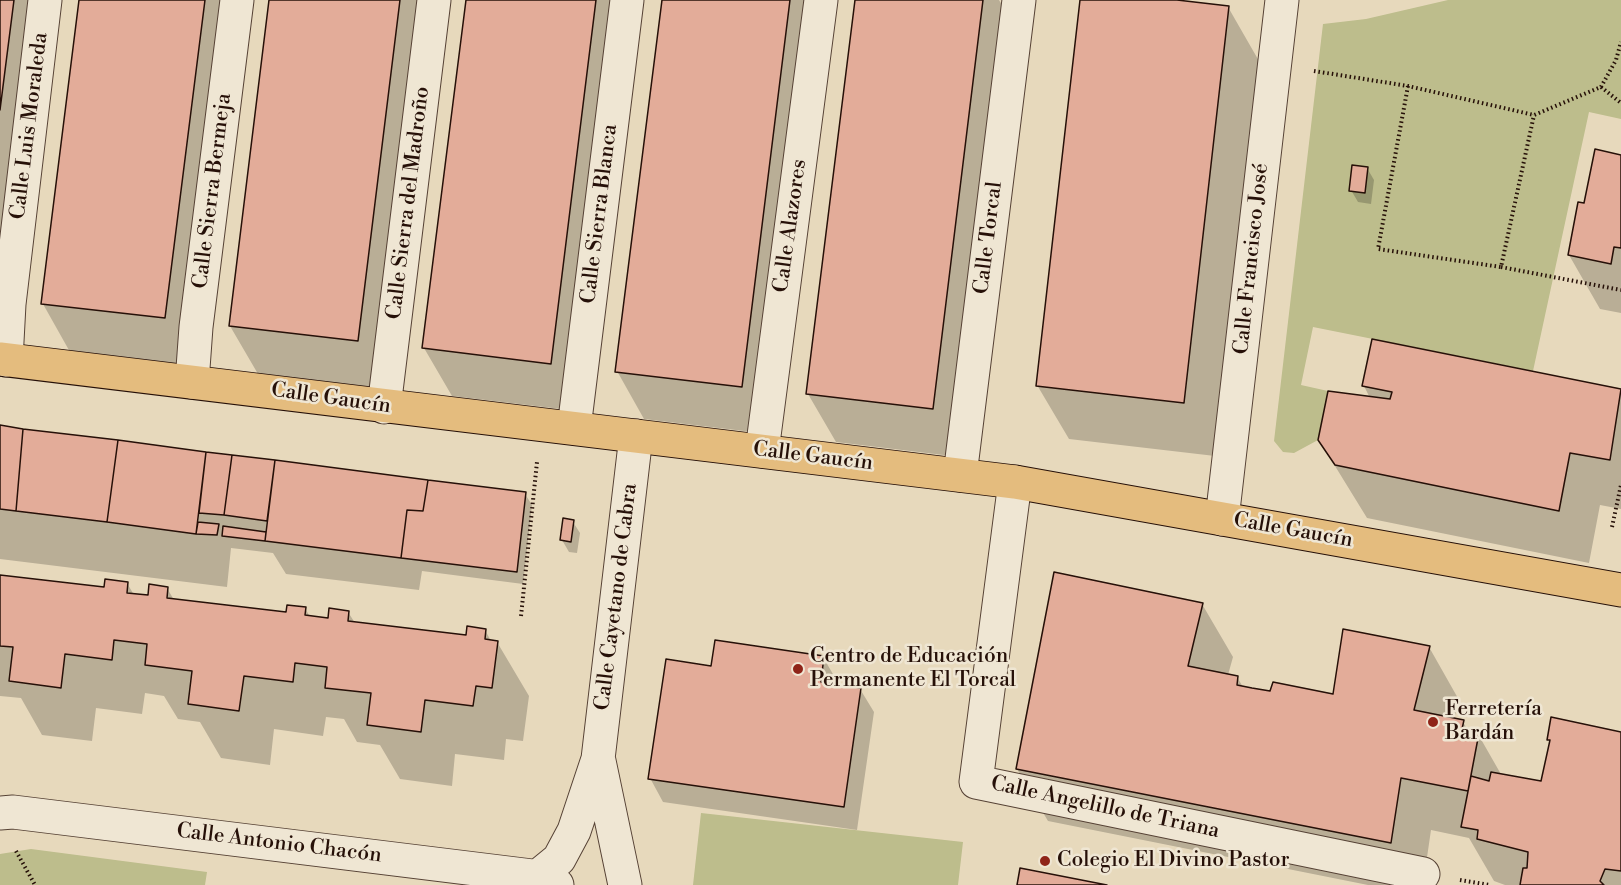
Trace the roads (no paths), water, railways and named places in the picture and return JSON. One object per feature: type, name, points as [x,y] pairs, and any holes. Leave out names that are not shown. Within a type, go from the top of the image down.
[{"type":"main road","name":"Calle Gaucín","points":[[3,359],[1015,482],[1621,590]]},
{"type":"street","name":"Calle Luis Moraleda","points":[[3,359],[45,0]]},
{"type":"street","name":"Calle Sierra Bermeja","points":[[192,382],[198,315],[237,0]]},
{"type":"street","name":"Calle Sierra del Madroño","points":[[384,406],[434,0]]},
{"type":"street","name":"Calle Sierra Blanca","points":[[574,428],[627,0]]},
{"type":"street","name":"Calle Alazores","points":[[762,451],[821,0]]},
{"type":"street","name":"Calle Torcal","points":[[960,475],[1019,0]]},
{"type":"street","name":"Calle Francisco José","points":[[1222,519],[1282,0]]},
{"type":"street","name":"Calle Cayetano de Cabra","points":[[547,881],[574,831],[598,759],[636,436]]},
{"type":"street","name":"Calle Angelillo de Triana","points":[[1015,482],[976,782],[1423,874]]},
{"type":"street","name":"Calle Cayetano de Cabra","points":[[598,759],[625,885]]},
{"type":"street","name":"Calle Antonio Chacón","points":[[0,813],[13,812],[163,830],[547,881]]},
{"type":"place","name":"Centro de Educación Permanente El Torcal","points":[[798,669]]},
{"type":"place","name":"Ferretería Bardán","points":[[1433,722]]},
{"type":"place","name":"Colegio El Divino Pastor","points":[[1045,861]]}]
